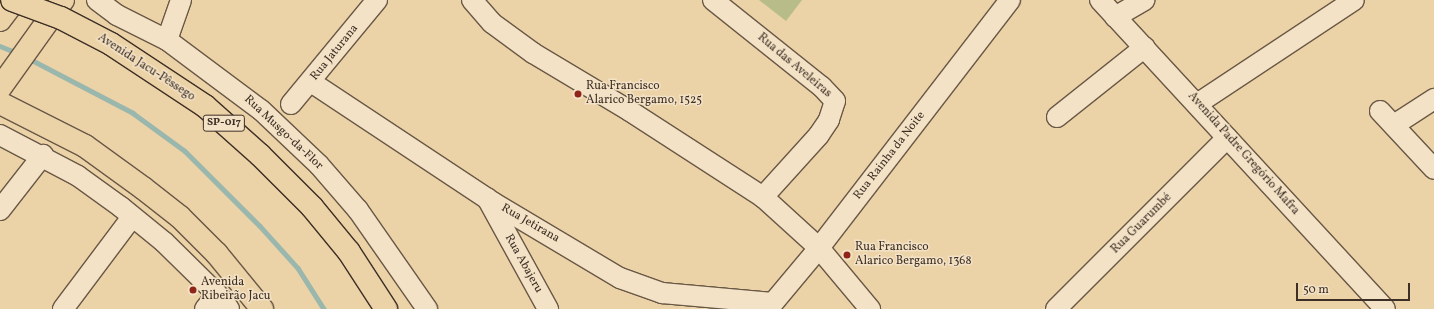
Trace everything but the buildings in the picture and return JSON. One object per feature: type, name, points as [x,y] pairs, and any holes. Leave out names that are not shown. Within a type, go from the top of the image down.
[{"type":"main road","points":[[63,0],[1,91],[85,146],[180,217],[217,254],[262,309]]},
{"type":"main road","name":"Avenida Jacu-Pêssego","points":[[8,8],[61,18],[111,44],[205,106],[312,207],[349,252],[386,309]]},
{"type":"street","name":"Rua Musgo-da-Flor","points":[[98,0],[117,15],[167,40],[253,103],[319,165],[358,210],[427,309]]},
{"type":"street","points":[[167,40],[181,0]]},
{"type":"street","name":"Rua Jaturana","points":[[291,104],[311,82],[377,0]]},
{"type":"street","points":[[472,0],[492,23],[533,53],[630,111],[764,198],[819,248],[870,309]]},
{"type":"street","name":"Rua das Aveleiras","points":[[713,0],[822,86],[835,101],[831,116],[819,135],[764,198]]},
{"type":"street","name":"Rua Rainha da Noite","points":[[770,306],[819,248],[1010,0]]},
{"type":"street","name":"Avenida Padre Gregório Mafra","points":[[1100,0],[1145,47],[1385,309]]},
{"type":"street","points":[[1115,17],[1144,0]]},
{"type":"street","points":[[1197,104],[1354,0]]},
{"type":"street","points":[[1057,117],[1145,47]]},
{"type":"street","name":"Rua Jetirana","points":[[311,82],[487,198],[620,278],[662,293],[770,306]]},
{"type":"street","points":[[1394,125],[1434,100]]},
{"type":"street","points":[[1380,110],[1434,169]]},
{"type":"street","points":[[0,135],[43,155],[78,176],[164,242],[223,301],[205,309]]},
{"type":"street","name":"Rua Guarumbé","points":[[1056,309],[1227,138]]},
{"type":"street","points":[[0,210],[43,155]]},
{"type":"street","name":"Rua Abajeru","points":[[487,198],[548,309]]},
{"type":"street","points":[[64,309],[132,217]]},
{"type":"green space","points":[[759,0],[802,0],[786,21]]},
{"type":"waterway","points":[[0,46],[17,53]]},
{"type":"waterway","points":[[28,58],[133,113],[185,151],[260,226],[298,268],[324,309]]},
{"type":"place","name":"Rua Francisco Alarico Bergamo, 1525","points":[[578,94]]},
{"type":"place","name":"Rua Francisco Alarico Bergamo, 1368","points":[[847,255]]},
{"type":"place","name":"Avenida Ribeirão Jacu","points":[[193,290]]}]
